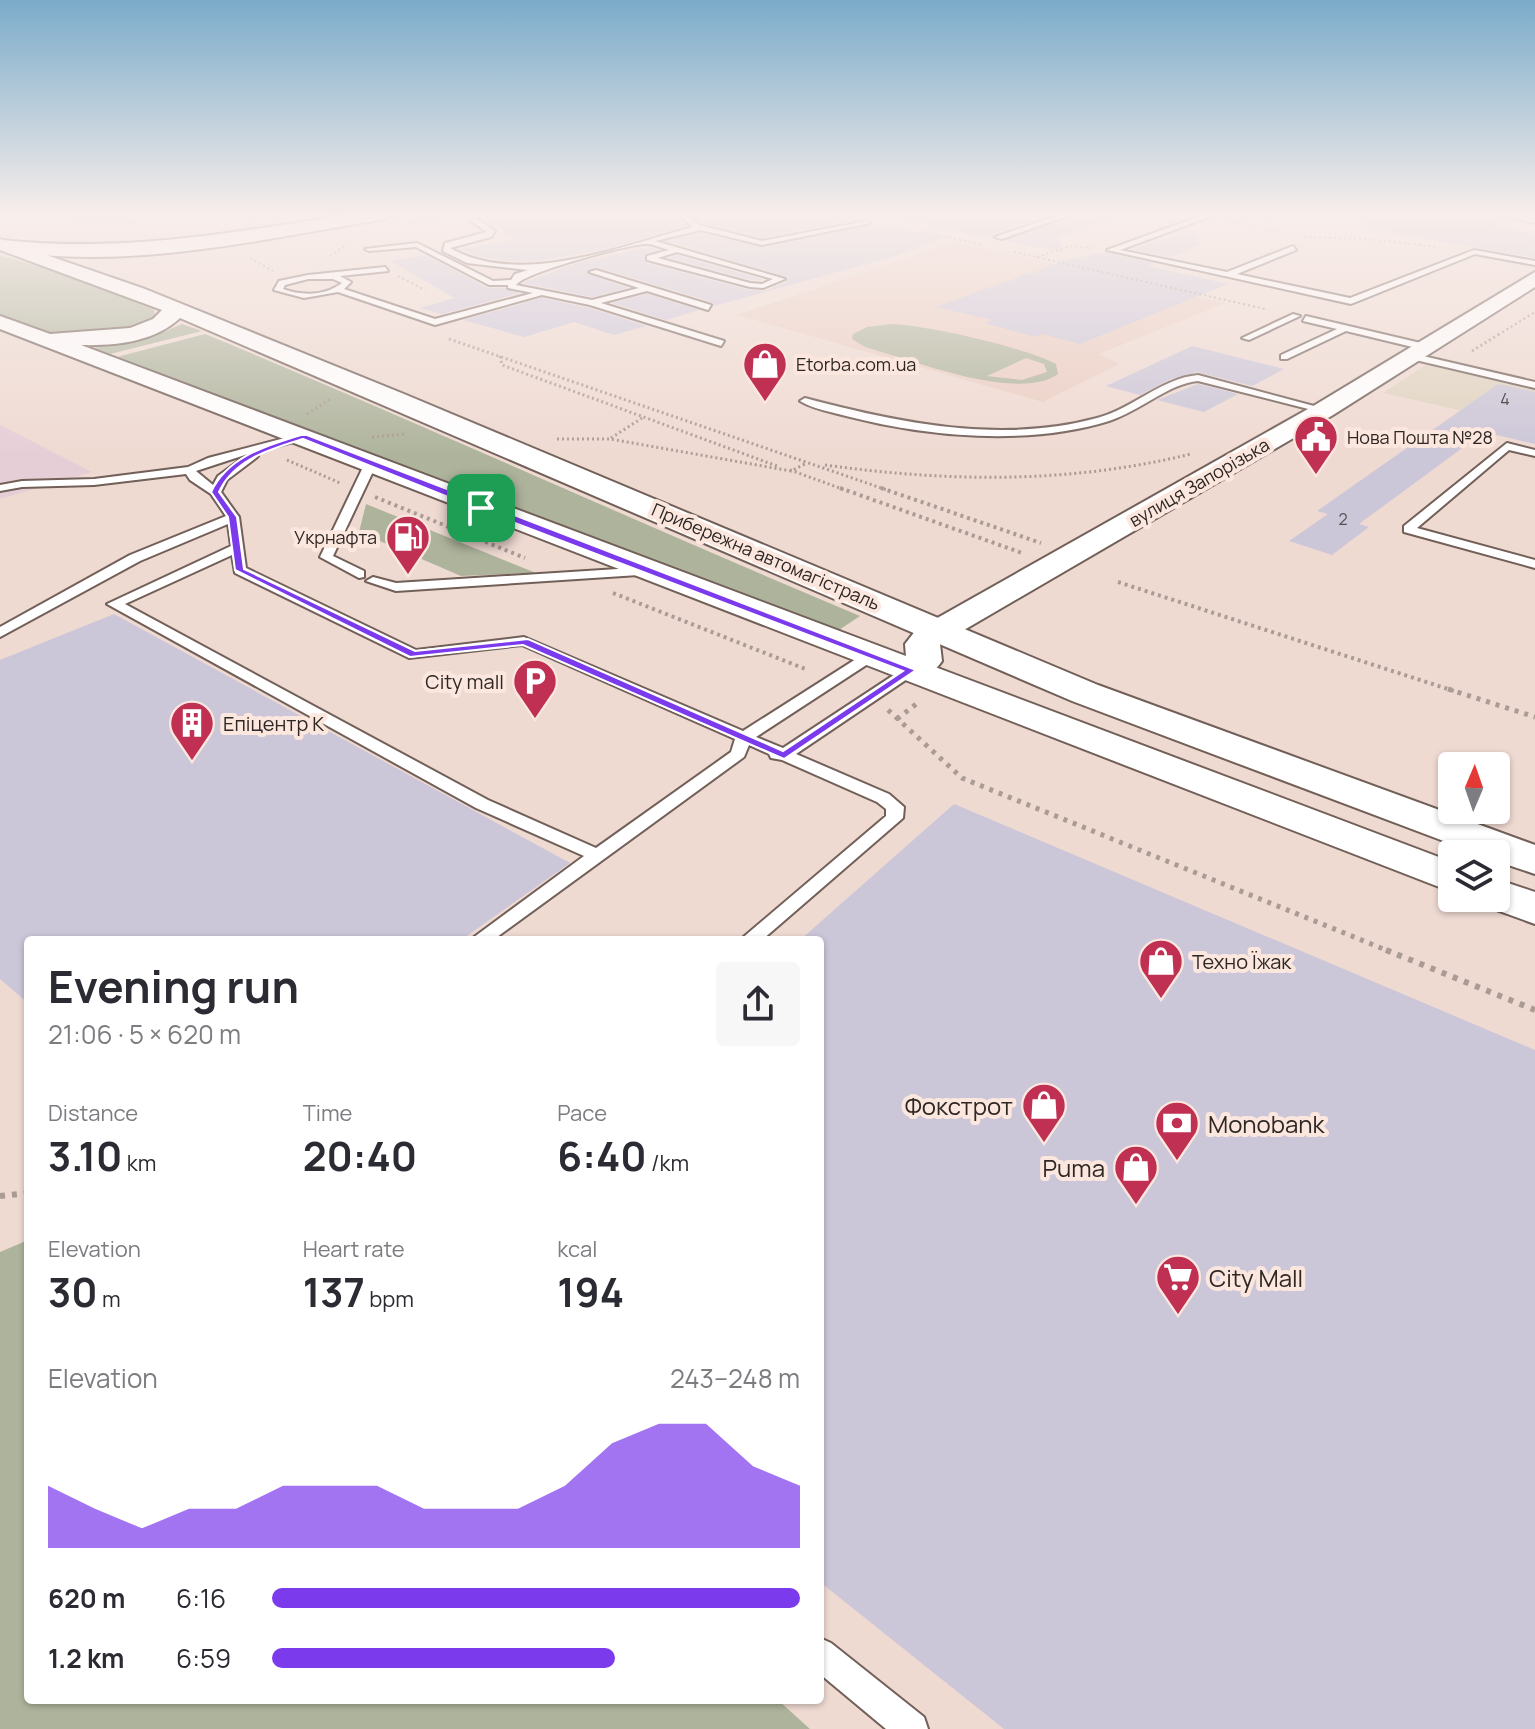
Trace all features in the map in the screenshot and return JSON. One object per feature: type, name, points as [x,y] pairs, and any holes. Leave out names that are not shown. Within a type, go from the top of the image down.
[{"type":"main road","name":"Прибережна автомагістраль","points":[[142,295],[1085,693],[1535,860]]},
{"type":"main road","name":"вулиця Запорізька","points":[[942,630],[1324,410],[1508,295]]},
{"type":"main road","points":[[40,338],[124,336],[164,323],[172,315],[173,308]]},
{"type":"main road","points":[[0,322],[114,368],[304,426],[367,450],[649,571],[872,655],[917,684],[1438,873]]},
{"type":"main road","points":[[917,684],[925,658],[922,644],[942,630]]},
{"type":"main road","points":[[1510,899],[1535,909]]},
{"type":"lane","points":[[360,295],[435,322],[541,295]]},
{"type":"lane","points":[[555,295],[721,343]]},
{"type":"lane","points":[[592,303],[624,295]]},
{"type":"lane","points":[[666,295],[708,307]]},
{"type":"lane","points":[[1321,295],[1351,301]]},
{"type":"lane","points":[[1367,295],[1306,319],[1418,351],[1449,365],[1535,385]]},
{"type":"lane","points":[[1246,338],[1296,316]]},
{"type":"lane","points":[[1284,357],[1346,328]]},
{"type":"lane","points":[[805,401],[883,423],[928,431],[996,432],[1066,428],[1118,415],[1185,379],[1198,378],[1324,410]]},
{"type":"lane","points":[[215,492],[222,478],[261,450],[304,426]]},
{"type":"lane","points":[[1535,453],[1507,446],[1408,529],[1535,564]]},
{"type":"lane","points":[[0,488],[22,484],[94,482],[190,470],[212,460],[261,450]]},
{"type":"lane","points":[[359,574],[326,557],[359,491],[367,450]]},
{"type":"lane","points":[[190,470],[194,478],[215,492],[233,517],[240,570],[414,655],[524,641],[741,746],[784,755],[883,798],[895,807],[894,818],[755,936]]},
{"type":"lane","points":[[0,472],[22,484]]},
{"type":"lane","points":[[0,633],[135,558],[233,517]]},
{"type":"lane","points":[[238,547],[114,604],[482,804],[597,855]]},
{"type":"lane","points":[[373,581],[396,587],[649,571]]},
{"type":"lane","points":[[486,936],[741,746],[872,655]]},
{"type":"lane","points":[[784,755],[872,696],[917,684]]},
{"type":"lane","points":[[824,1657],[912,1729]]},
{"type":"path","points":[[1202,295],[1296,316]]},
{"type":"path","points":[[1449,365],[1535,312]]},
{"type":"path","points":[[444,337],[1045,544]]},
{"type":"path","points":[[500,355],[502,365],[608,406],[1028,555]]},
{"type":"path","points":[[304,426],[343,391]]},
{"type":"path","points":[[608,406],[627,399]]},
{"type":"path","points":[[610,439],[642,418]]},
{"type":"path","points":[[367,450],[406,434]]},
{"type":"path","points":[[549,439],[610,439],[791,471],[809,463],[898,475],[1014,480],[1141,468],[1200,452]]},
{"type":"path","points":[[261,450],[568,576],[834,680]]},
{"type":"path","points":[[1118,582],[1535,717]]},
{"type":"path","points":[[897,719],[917,684]]},
{"type":"path","points":[[872,696],[962,778],[1535,1010]]},
{"type":"path","points":[[0,1196],[24,1193]]},
{"type":"shaded area","points":[[798,295],[1188,295],[1225,303],[1099,354],[1119,364],[1043,402],[737,315]]},
{"type":"shaded area","points":[[1427,364],[1535,388],[1535,427],[1383,393]]},
{"type":"shaded area","points":[[0,425],[92,472],[0,499]]},
{"type":"green space","points":[[0,295],[116,295],[154,310],[155,319],[134,329],[52,335],[0,315]]},
{"type":"green space","points":[[182,324],[202,331],[110,354],[93,348],[153,336]]},
{"type":"green space","points":[[907,325],[976,338],[1056,364],[1058,374],[1040,382],[1017,384],[963,376],[865,347],[852,339],[853,334],[867,327]],"holes":[[[1026,358],[1044,364],[1047,372],[1022,380],[987,376]]]},
{"type":"green space","points":[[205,334],[860,616],[836,632],[117,357]]},
{"type":"green space","points":[[366,504],[536,573],[461,576],[359,532]]},
{"type":"green space","points":[[24,1242],[24,1704],[782,1704],[810,1729],[0,1729],[0,1252]]},
{"type":"building","points":[[449,295],[514,295],[442,314],[420,308],[455,298]]},
{"type":"building","points":[[649,295],[699,310],[666,320],[612,303]]},
{"type":"building","points":[[688,295],[755,295],[714,306],[712,302]]},
{"type":"building","points":[[970,295],[1202,295],[1080,344],[1042,334],[1035,337],[984,323],[993,320],[936,307]]},
{"type":"building","points":[[542,298],[589,308],[646,326],[614,335],[574,322],[524,337],[463,320]]},
{"type":"building","points":[[1192,346],[1284,369],[1252,386],[1197,372],[1171,379],[1140,395],[1106,386]]},
{"type":"building","points":[[1198,384],[1238,394],[1204,412],[1157,400]]},
{"type":"building","points":[[1498,384],[1535,392],[1535,444],[1484,432],[1359,524],[1369,527],[1332,555],[1289,541],[1328,514],[1317,511]]},
{"type":"building","name":"Епіцентр К","points":[[114,614],[570,863],[467,936],[24,936],[24,1000],[0,979],[0,660]]},
{"type":"building","name":"City Mall","points":[[954,804],[1535,1050],[1535,1729],[1004,1729],[824,1585],[824,936],[805,936]]},
{"type":"place","name":"Etorba.com.ua","points":[[765,403]]},
{"type":"place","name":"Нова Пошта №28","points":[[1316,476]]},
{"type":"place","name":"Укрнафта","points":[[408,576]]},
{"type":"place","name":"City mall","points":[[535,720]]},
{"type":"place","name":"Епіцентр К","points":[[192,762]]},
{"type":"place","name":"Техно Їжак","points":[[1161,1000]]},
{"type":"place","name":"Фокстрот","points":[[1044,1144]]},
{"type":"place","name":"Monobank","points":[[1177,1162]]},
{"type":"place","name":"Puma","points":[[1136,1206]]},
{"type":"place","name":"City Mall","points":[[1178,1316]]},
{"type":"route","points":[[304,436],[481,508],[911,670],[784,755],[524,641],[414,655],[240,570],[233,517],[215,492],[222,478],[235,466],[261,450],[304,436]]}]
